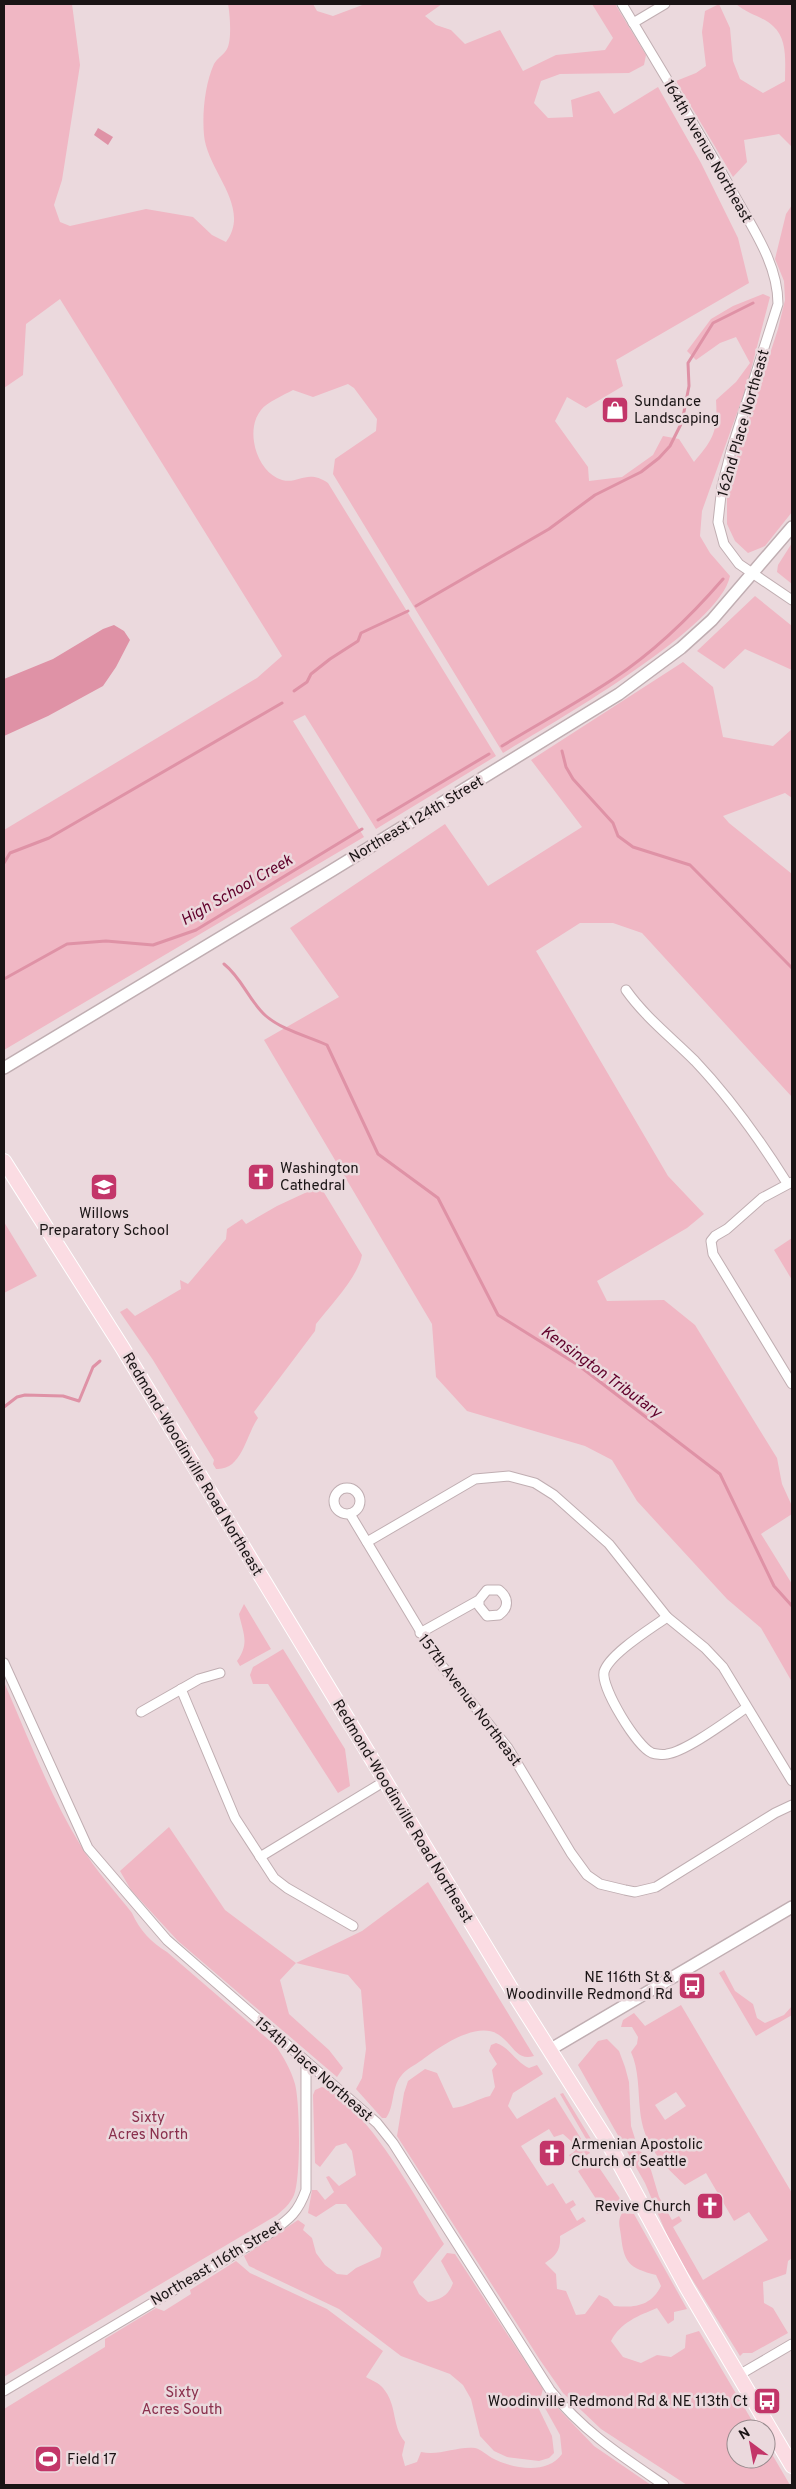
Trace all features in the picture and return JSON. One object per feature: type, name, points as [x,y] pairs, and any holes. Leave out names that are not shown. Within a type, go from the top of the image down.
[{"type":"main road","name":"Redmond-Woodinville Road Northeast","points":[[4,1161],[122,1347],[518,2000],[551,2049],[610,2146],[687,2288],[792,2466]]},
{"type":"street","name":"164th Avenue Northeast","points":[[622,4],[710,152],[758,238],[778,286],[778,304]]},
{"type":"street","points":[[633,23],[665,4]]},
{"type":"street","name":"162nd Place Northeast","points":[[778,304],[731,450],[718,509],[720,533],[724,544],[739,564],[792,600]]},
{"type":"street","name":"Northeast 124th Street","points":[[4,1068],[314,882],[619,694],[690,640],[712,620],[754,574],[792,527]]},
{"type":"street","points":[[626,990],[635,1002],[696,1062],[757,1134],[790,1183],[762,1198],[712,1241],[713,1254],[792,1384]]},
{"type":"street","points":[[367,1542],[475,1479],[509,1476],[535,1483],[554,1495],[609,1544],[667,1617],[704,1648],[723,1667],[746,1708],[792,1781]]},
{"type":"street","name":"157th Avenue Northeast","points":[[350,1514],[420,1633],[458,1687],[508,1748],[570,1852],[587,1875],[600,1884],[636,1892],[656,1887],[775,1813],[792,1805]]},
{"type":"street","points":[[420,1633],[479,1600]]},
{"type":"street","points":[[667,1617],[616,1655],[604,1672],[605,1687],[638,1741],[651,1753],[666,1754],[682,1749],[746,1708]]},
{"type":"street","name":"154th Place Northeast","points":[[4,1663],[88,1848],[167,1940],[306,2062],[364,2110],[393,2143],[550,2390],[570,2415],[595,2438],[664,2485]]},
{"type":"street","points":[[141,1712],[199,1679],[220,1673]]},
{"type":"street","points":[[181,1689],[235,1818],[274,1878],[287,1888],[353,1926]]},
{"type":"street","points":[[260,1857],[385,1781]]},
{"type":"street","points":[[551,2049],[792,1907]]},
{"type":"street","name":"Northeast 116th Street","points":[[4,2391],[270,2233],[290,2218],[300,2207],[306,2190],[306,2062]]},
{"type":"street","points":[[739,2375],[792,2344]]},
{"type":"green space","points":[[4,4],[72,4],[80,65],[62,180],[54,205],[60,222],[70,226],[146,209],[193,217],[212,235],[226,242],[233,229],[234,216],[226,189],[207,148],[203,117],[206,89],[211,72],[215,62],[229,45],[228,4],[313,4],[317,11],[333,16],[365,4],[442,4],[425,16],[436,25],[451,30],[465,44],[500,30],[523,71],[556,55],[605,50],[613,38],[592,4],[615,4],[646,55],[644,65],[629,73],[560,74],[541,81],[534,103],[548,118],[573,117],[571,100],[599,91],[614,114],[658,87],[701,163],[738,238],[749,283],[616,360],[623,386],[586,408],[567,397],[555,421],[588,467],[589,481],[622,477],[653,455],[663,436],[679,439],[694,462],[706,447],[713,434],[716,419],[716,400],[736,382],[750,363],[736,337],[720,343],[696,360],[687,351],[711,319],[733,306],[763,294],[770,297],[747,385],[702,511],[700,536],[710,553],[730,576],[719,597],[697,622],[631,673],[503,753],[333,474],[335,459],[376,431],[377,419],[354,388],[348,384],[313,397],[293,390],[271,401],[264,407],[256,418],[253,437],[258,457],[263,466],[277,478],[284,480],[290,481],[313,477],[328,483],[496,756],[376,829],[305,715],[293,721],[364,837],[4,1050],[4,830],[257,678],[282,656],[60,299],[26,324],[23,375],[4,388]]},
{"type":"green space","points":[[719,4],[730,28],[733,61],[740,79],[763,93],[785,81],[783,44],[778,31],[773,26],[736,4],[792,4],[792,147],[779,134],[744,140],[747,162],[733,177],[676,81],[696,73],[706,66],[702,32],[705,11]]},
{"type":"green space","points":[[792,205],[792,512],[765,546],[748,553],[735,541],[727,524],[727,498],[739,449],[778,329],[785,300],[784,281],[775,259],[786,214]]},
{"type":"green space","points":[[792,543],[792,584],[777,572],[778,565]]},
{"type":"green space","points":[[755,596],[792,626],[792,670],[745,649],[724,669],[697,651]]},
{"type":"green space","points":[[683,662],[713,687],[723,737],[773,746],[792,729],[792,798],[785,793],[723,816],[792,874],[792,1097],[642,933],[613,923],[580,923],[536,951],[668,1176],[704,1214],[687,1228],[597,1281],[607,1301],[664,1300],[695,1325],[777,1458],[782,1484],[792,1506],[792,1514],[761,1534],[792,1584],[792,1682],[761,1628],[727,1599],[637,1501],[612,1460],[585,1446],[467,1411],[436,1377],[432,1324],[264,1040],[339,997],[290,928],[445,824],[488,886],[582,827],[531,760]]},
{"type":"green space","points":[[320,1186],[362,1255],[359,1264],[343,1291],[316,1324],[315,1331],[254,1412],[258,1418],[238,1458],[225,1468],[216,1469],[213,1464],[214,1460],[153,1360],[120,1312],[127,1308],[135,1316],[181,1289],[180,1280],[188,1284],[226,1239],[227,1229],[242,1219],[246,1224],[277,1206]]},
{"type":"green space","points":[[4,1222],[37,1276],[4,1293]]},
{"type":"green space","points":[[792,1238],[792,1280],[774,1250]]},
{"type":"green space","points":[[244,1604],[271,1649],[240,1666],[237,1661],[243,1649],[244,1632],[239,1614]]},
{"type":"green space","points":[[283,1649],[345,1749],[350,1786],[338,1793],[268,1684],[253,1684],[250,1675],[253,1667]]},
{"type":"green space","name":"Sixty Acres North","points":[[4,1682],[69,1826],[92,1864],[132,1913],[142,1931],[276,2046],[295,2084],[299,2140],[298,2173],[294,2195],[289,2204],[277,2215],[4,2377]]},
{"type":"green space","points":[[169,1827],[225,1910],[296,1963],[280,1980],[289,2014],[329,2050],[343,2068],[337,2077],[178,1941],[131,1890],[120,1871]]},
{"type":"green space","points":[[428,1882],[534,2056],[524,2057],[495,2033],[485,2031],[473,2032],[462,2036],[450,2041],[403,2074],[396,2086],[389,2113],[386,2118],[382,2118],[356,2089],[362,2078],[366,2049],[361,1990],[348,1975],[296,1963],[362,1931]]},
{"type":"green space","points":[[724,1970],[735,1991],[753,2004],[757,2018],[765,2023],[784,2015],[792,2006],[792,2015],[756,2036],[719,1973]]},
{"type":"green space","points":[[681,2005],[792,2193],[792,2258],[788,2261],[786,2274],[763,2282],[764,2303],[773,2308],[788,2333],[752,2353],[743,2353],[740,2356],[672,2247],[645,2183],[578,2065],[598,2041],[607,2039],[619,2051],[629,2082],[631,2126],[636,2142],[651,2170],[659,2197],[672,2220],[679,2216],[682,2221],[673,2227],[703,2280],[768,2240],[749,2212],[734,2221],[706,2173],[685,2185],[661,2161],[649,2143],[642,2122],[637,2073],[631,2052],[637,2044],[638,2037],[632,2027],[621,2027],[623,2020],[634,2013],[645,2026]],"holes":[[[676,2092],[686,2106],[665,2120],[655,2105]]]},
{"type":"green space","points":[[496,2043],[501,2045],[529,2068],[537,2065],[543,2074],[513,2093],[508,2106],[517,2119],[555,2097],[590,2153],[574,2163],[569,2155],[574,2152],[571,2141],[563,2134],[554,2137],[549,2129],[521,2146],[547,2186],[553,2183],[566,2204],[573,2200],[576,2205],[570,2209],[577,2221],[583,2217],[586,2221],[560,2236],[560,2245],[557,2252],[545,2263],[556,2274],[557,2289],[566,2291],[576,2315],[585,2314],[599,2295],[608,2299],[614,2306],[622,2307],[642,2304],[652,2298],[661,2286],[656,2275],[634,2267],[626,2258],[622,2245],[619,2224],[620,2216],[622,2213],[634,2214],[687,2309],[674,2312],[674,2320],[668,2324],[657,2308],[625,2324],[611,2341],[623,2357],[641,2363],[657,2355],[671,2357],[685,2348],[686,2335],[699,2331],[751,2419],[726,2419],[726,2469],[776,2469],[776,2461],[790,2485],[687,2485],[601,2429],[563,2393],[540,2360],[397,2136],[404,2093],[408,2081],[425,2069],[437,2073],[453,2108],[490,2096],[495,2087],[492,2070],[497,2064],[489,2051],[491,2045]]},
{"type":"green space","points":[[322,2087],[339,2097],[373,2133],[406,2181],[444,2244],[413,2282],[419,2294],[428,2302],[446,2294],[453,2283],[441,2261],[447,2253],[455,2254],[543,2389],[538,2407],[552,2436],[554,2453],[549,2458],[539,2461],[507,2457],[494,2451],[480,2436],[471,2399],[463,2385],[450,2374],[401,2356],[339,2309],[249,2266],[244,2256],[298,2220],[305,2225],[303,2230],[312,2238],[316,2253],[325,2265],[337,2274],[347,2275],[356,2268],[380,2257],[382,2248],[346,2204],[336,2204],[316,2217],[308,2213],[312,2190],[317,2190],[325,2200],[334,2192],[326,2177],[329,2176],[339,2186],[356,2175],[352,2151],[346,2143],[336,2146],[320,2167],[315,2163],[313,2095],[315,2090]]},
{"type":"green space","points":[[563,2093],[594,2144],[592,2149],[560,2094]]},
{"type":"green space","points":[[593,2162],[596,2163],[621,2200],[597,2214],[594,2210],[600,2205],[578,2171]]},
{"type":"green space","name":"Sixty Acres South","points":[[236,2261],[250,2273],[327,2309],[383,2351],[366,2377],[381,2386],[388,2395],[398,2429],[405,2442],[402,2455],[405,2466],[417,2462],[421,2452],[435,2453],[462,2448],[475,2448],[500,2462],[519,2467],[529,2468],[548,2465],[556,2461],[562,2454],[560,2435],[545,2408],[552,2402],[594,2446],[651,2485],[4,2485],[4,2409],[105,2347],[105,2339],[156,2308],[164,2311],[191,2294],[190,2290]]},
{"type":"shaded area","points":[[98,128],[113,137],[108,145],[94,135]]},
{"type":"shaded area","points":[[114,625],[124,631],[130,640],[116,667],[103,686],[48,716],[4,736],[4,679],[53,659],[103,629]]},
{"type":"waterway","points":[[416,606],[549,529],[595,495],[641,472],[659,458],[670,446],[682,422],[689,386],[688,363],[713,323],[753,303]]},
{"type":"waterway","points":[[502,746],[613,679],[643,657],[671,633],[723,579]]},
{"type":"waterway","points":[[294,691],[307,682],[311,674],[330,659],[358,641],[361,633],[408,611]]},
{"type":"waterway","points":[[4,863],[10,853],[49,838],[282,703]]},
{"type":"waterway","name":"High School Creek","points":[[562,751],[566,767],[573,779],[613,823],[618,836],[633,847],[690,865],[792,968]]},
{"type":"waterway","name":"High School Creek","points":[[378,820],[489,754]]},
{"type":"waterway","name":"High School Creek","points":[[4,979],[67,944],[106,941],[153,945],[196,930],[362,829]]},
{"type":"waterway","name":"Kensington Tributary","points":[[224,964],[236,976],[260,1010],[272,1021],[327,1045],[378,1154],[438,1198],[498,1315],[578,1365],[720,1474],[774,1586],[792,1606]]},
{"type":"waterway","points":[[4,1407],[17,1397],[25,1395],[63,1396],[79,1401],[93,1367],[100,1361]]},
{"type":"place","name":"Sundance Landscaping","points":[[615,410]]},
{"type":"place","name":"Washington Cathedral","points":[[261,1177]]},
{"type":"place","name":"Willows Preparatory School","points":[[104,1187]]},
{"type":"place","name":"NE 116th St & Woodinville Redmond Rd","points":[[692,1986]]},
{"type":"place","name":"Armenian Apostolic Church of Seattle","points":[[552,2153]]},
{"type":"place","name":"Revive Church","points":[[710,2206]]},
{"type":"place","name":"Woodinville Redmond Rd & NE 113th Ct","points":[[767,2401]]},
{"type":"place","name":"Field 17","points":[[48,2459]]}]
